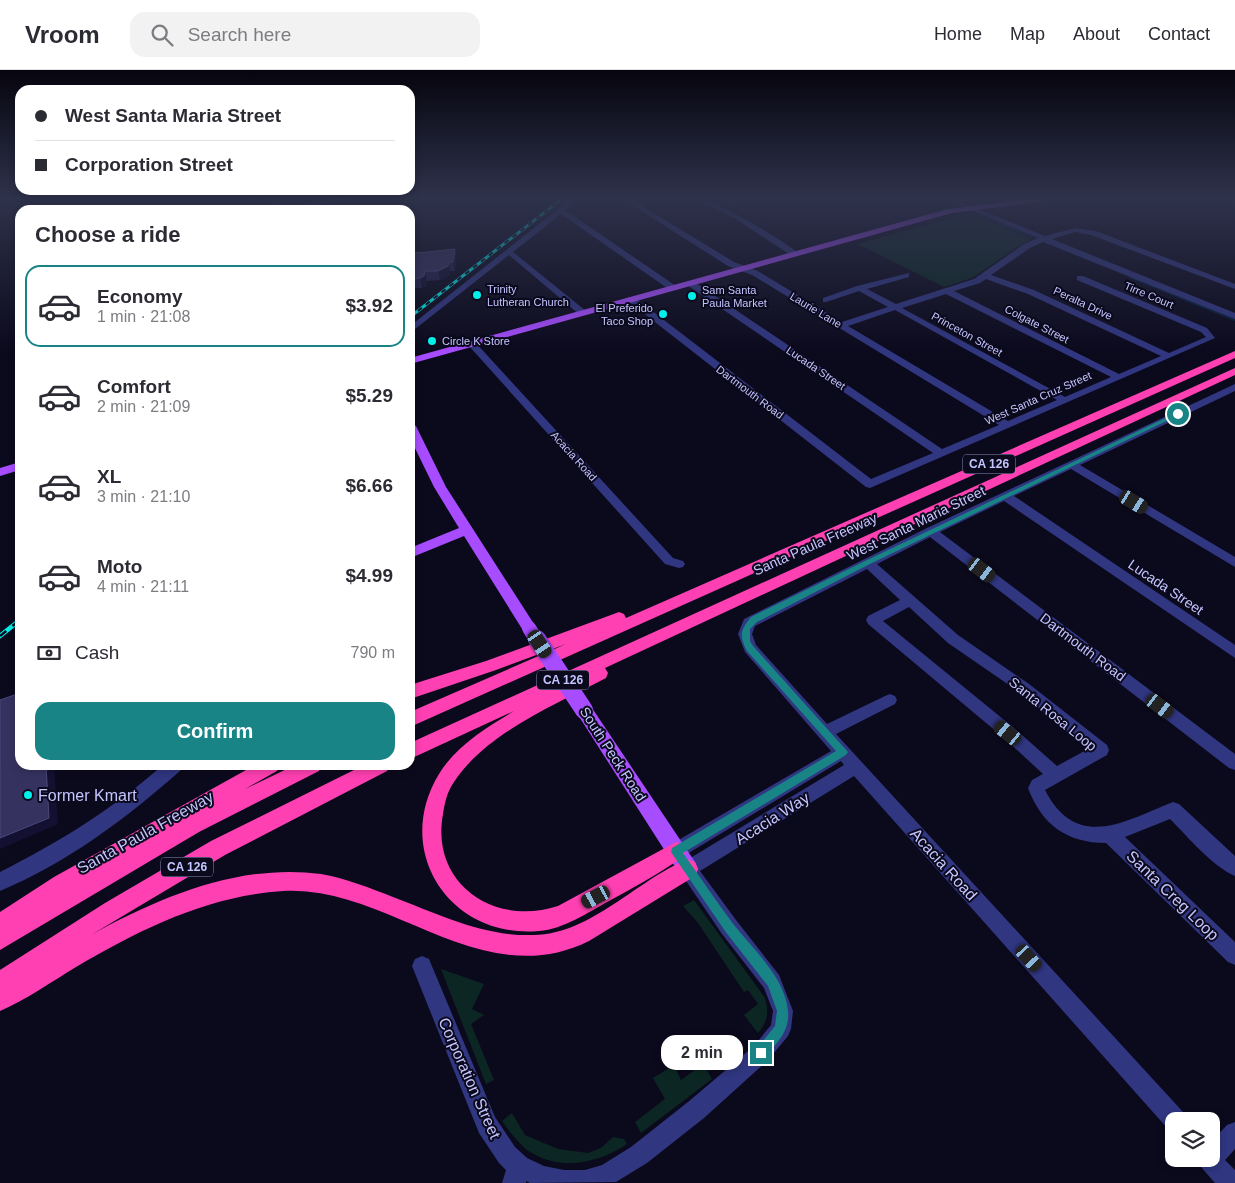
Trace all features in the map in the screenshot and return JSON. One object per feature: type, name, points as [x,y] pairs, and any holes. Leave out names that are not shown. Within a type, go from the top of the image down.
[{"type":"highway","name":"Santa Paula Freeway","points":[[415,718],[1235,354]]},
{"type":"highway","name":"Santa Paula Freeway","points":[[415,749],[1235,371]]},
{"type":"highway","points":[[415,690],[490,666],[743,572]]},
{"type":"highway","points":[[676,852],[564,914],[541,921],[513,921],[492,916],[468,906],[452,889],[438,868],[433,854],[432,816],[442,784],[464,756],[485,740],[539,706],[716,610]]},
{"type":"highway","points":[[0,924],[69,879],[261,770]]},
{"type":"highway","name":"Santa Paula Freeway","points":[[0,940],[100,878],[205,820],[303,770]]},
{"type":"highway","name":"CA 126","points":[[0,982],[112,910],[218,848],[371,770]]},
{"type":"highway","points":[[0,1000],[96,945],[181,901],[219,890],[254,883],[288,880],[338,888],[376,899],[441,926],[500,944],[529,946],[572,938],[688,869]]},
{"type":"main road","points":[[415,360],[809,250]]},
{"type":"main road","name":"South Peck Road","points":[[415,436],[431,470],[529,628],[688,869]]},
{"type":"main road","points":[[0,472],[15,468]]},
{"type":"main road","points":[[415,551],[468,530]]},
{"type":"street","points":[[619,250],[673,288]]},
{"type":"street","name":"Laurie Lane","points":[[708,250],[731,264],[755,273],[1007,425]]},
{"type":"street","points":[[788,250],[794,254]]},
{"type":"street","points":[[841,325],[966,285],[986,276],[1022,250]]},
{"type":"street","points":[[1075,250],[1235,316]]},
{"type":"street","points":[[1138,250],[1235,286]]},
{"type":"street","points":[[415,325],[508,251],[583,313]]},
{"type":"street","points":[[826,300],[906,275]]},
{"type":"street","name":"Peralta Drive","points":[[986,276],[1031,292],[1169,356]]},
{"type":"street","name":"Tirre Court","points":[[1080,278],[1208,333]]},
{"type":"street","name":"Lucada Street","points":[[690,283],[942,454]]},
{"type":"street","name":"Princeton Street","points":[[860,288],[1064,400]]},
{"type":"street","name":"Colgate Street","points":[[947,291],[1118,376]]},
{"type":"street","name":"Dartmouth Road","points":[[631,300],[870,484]]},
{"type":"street","name":"West Santa Cruz Street","points":[[870,484],[1118,376],[1211,338],[1208,333]]},
{"type":"street","name":"Acacia Road","points":[[472,344],[670,561],[679,564]]},
{"type":"street","name":"West Santa Maria Street","points":[[773,611],[931,531],[1074,465],[1235,387]]},
{"type":"street","points":[[1074,465],[1235,563]]},
{"type":"street","name":"Lucada Street","points":[[1005,496],[1235,652]]},
{"type":"street","name":"Dartmouth Road","points":[[931,531],[1235,763]]},
{"type":"street","name":"Santa Rosa Loop","points":[[868,562],[953,639],[1024,688],[1102,750],[1055,775]]},
{"type":"street","points":[[912,600],[873,620],[1008,733],[1055,775]]},
{"type":"street","name":"Acacia Road","points":[[773,611],[750,623],[744,634],[746,641],[763,664],[1168,1112]]},
{"type":"street","points":[[826,732],[890,700]]},
{"type":"street","name":"Acacia Way","points":[[676,852],[843,752]]},
{"type":"street","name":"Acacia Way","points":[[688,869],[856,766]]},
{"type":"street","points":[[0,882],[74,842],[106,821],[169,770]]},
{"type":"street","name":"Santa Creg Loop","points":[[1055,775],[1036,788],[1040,799],[1068,830],[1089,835],[1110,835],[1173,810],[1214,850],[1235,867]]},
{"type":"street","name":"Santa Creg Loop","points":[[1110,835],[1235,955]]},
{"type":"street","name":"South Peck Road","points":[[688,869],[729,927],[772,982],[782,1011],[781,1029]]},
{"type":"street","name":"Corporation Street","points":[[422,966],[487,1126],[516,1174],[564,1182],[585,1182],[608,1174],[639,1156],[696,1110],[761,1053],[781,1029]]},
{"type":"street","points":[[1220,1149],[1235,1133]]},
{"type":"street","points":[[1217,1167],[1231,1183]]},
{"type":"green space","points":[[870,250],[1013,250],[972,278],[944,287]]},
{"type":"green space","points":[[694,900],[765,998],[767,1017],[758,1033],[744,1015],[758,1004],[748,990],[744,992],[698,923],[683,906]]},
{"type":"green space","points":[[441,969],[484,984],[472,1009],[484,1015],[471,1024],[494,1080],[486,1084]]},
{"type":"green space","points":[[732,1039],[737,1039],[744,1048],[730,1062],[722,1048]]},
{"type":"green space","points":[[703,1064],[712,1079],[641,1133],[635,1122],[665,1099],[653,1078],[674,1065],[681,1080]]},
{"type":"green space","points":[[512,1113],[525,1135],[558,1149],[588,1153],[601,1148],[613,1137],[624,1139],[627,1144],[616,1151],[593,1160],[568,1163],[544,1159],[523,1147],[502,1121]]},
{"type":"building","points":[[455,250],[453,262],[449,262],[448,266],[438,271],[425,271],[424,276],[415,278],[415,253]]},
{"type":"building","name":"Former Kmart","points":[[15,695],[15,770],[46,770],[49,818],[0,838],[0,700]]},
{"type":"waterway","points":[[1130,277],[1235,320]]},
{"type":"railway","points":[[415,313],[496,250]]},
{"type":"railway","points":[[0,636],[15,624]]},
{"type":"place","name":"Trinity Lutheran Church","points":[[477,295]]},
{"type":"place","name":"Sam Santa Paula Market","points":[[692,296]]},
{"type":"place","name":"El Preferido Taco Shop","points":[[663,314]]},
{"type":"place","name":"Circle K Store","points":[[432,341]]},
{"type":"place","name":"Former Kmart","points":[[28,795]]},
{"type":"route","points":[[761,1053],[781,1029],[782,1011],[779,997],[772,982],[695,881],[676,852],[843,752],[750,648],[744,634],[746,628],[754,620],[868,562],[1178,414]]}]
